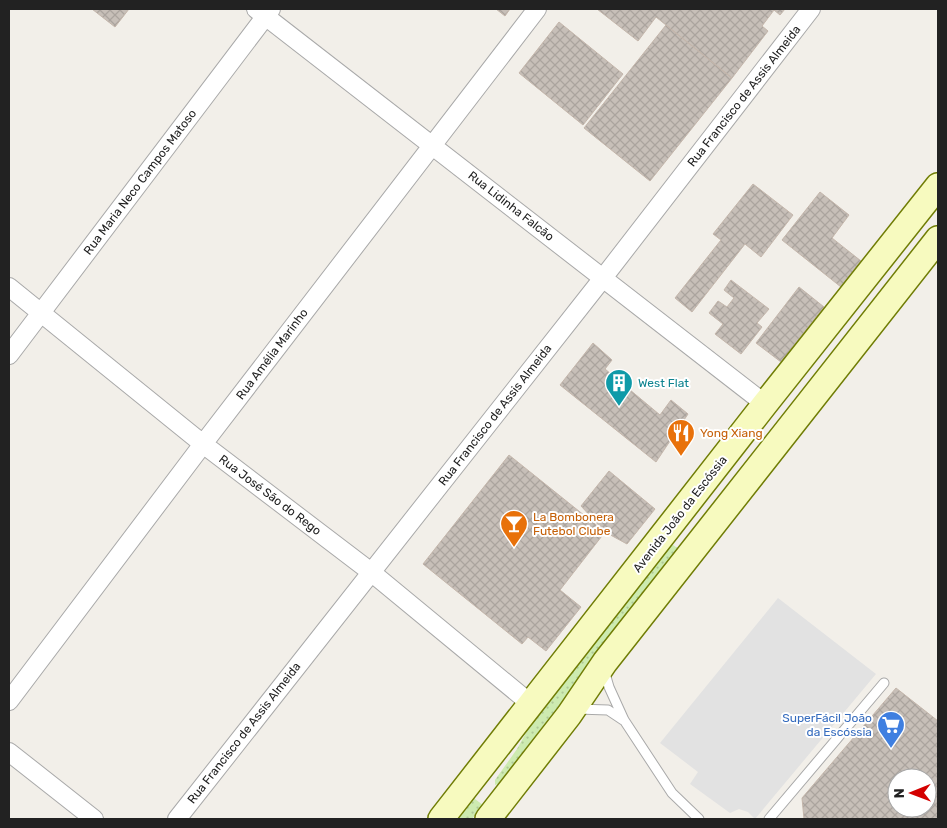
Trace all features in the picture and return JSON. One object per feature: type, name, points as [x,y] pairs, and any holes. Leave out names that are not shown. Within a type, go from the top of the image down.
[{"type":"main road","name":"Avenida João da Escóssia","points":[[441,819],[730,448],[938,186]]},
{"type":"main road","points":[[493,812],[696,546],[938,239]]},
{"type":"main road","points":[[817,392],[833,354],[878,296],[876,286],[863,281]]},
{"type":"main road","points":[[696,546],[686,539],[684,526],[712,486],[730,448]]},
{"type":"main road","points":[[493,812],[488,784],[510,749],[514,737],[514,727]]},
{"type":"street","name":"Rua Amélia Marinho","points":[[9,701],[203,444],[537,9]]},
{"type":"street","name":"Rua Francisco de Assis Almeida","points":[[177,819],[603,278],[811,9]]},
{"type":"street","name":"Rua Lidinha Falcão","points":[[264,11],[432,145],[765,404]]},
{"type":"street","name":"Rua Maria Neco Campos Matoso","points":[[9,355],[264,11]]},
{"type":"street","name":"Rua José São do Rego","points":[[9,286],[203,444],[371,572],[531,704]]},
{"type":"street","points":[[9,752],[94,819]]},
{"type":"lane","points":[[603,666],[609,687],[624,720],[672,793],[700,819]]},
{"type":"lane","points":[[769,819],[884,683]]},
{"type":"lane","points":[[573,709],[608,710],[624,720]]},
{"type":"green space","points":[[670,543],[679,549],[678,554],[498,784],[495,785],[495,780],[517,749],[531,724]]},
{"type":"green space","points":[[471,796],[483,805],[472,819],[453,819]]},
{"type":"shaded area","points":[[778,598],[876,674],[755,819],[748,812],[739,809],[730,813],[690,784],[698,772],[660,743]]},
{"type":"building","points":[[92,9],[129,9],[115,27]]},
{"type":"building","points":[[496,9],[510,9],[505,16]]},
{"type":"building","points":[[597,9],[785,9],[780,15],[774,10],[762,26],[768,31],[732,78],[656,17],[638,41]]},
{"type":"building","points":[[559,22],[623,74],[583,125],[519,73]]},
{"type":"building","points":[[666,25],[732,78],[650,181],[584,128]]},
{"type":"building","points":[[753,184],[793,215],[761,257],[745,244],[692,312],[675,298],[721,240],[713,234]]},
{"type":"building","points":[[820,192],[849,215],[832,238],[861,261],[841,287],[782,240]]},
{"type":"building","points":[[731,280],[769,309],[757,323],[762,327],[741,354],[715,334],[723,324],[709,313],[718,301],[727,307],[734,298],[724,290]]},
{"type":"building","points":[[799,287],[824,307],[781,362],[756,343]]},
{"type":"building","name":"West Flat","points":[[593,343],[612,360],[605,369],[660,415],[671,400],[688,414],[656,462],[560,385]]},
{"type":"building","name":"La Bombonera Futebol Clube","points":[[509,455],[605,532],[560,590],[581,607],[546,651],[528,637],[522,644],[423,564]]},
{"type":"building","points":[[609,471],[655,509],[627,544],[605,532],[581,506]]},
{"type":"building","name":"SuperFácil João da Escóssia","points":[[896,688],[938,721],[938,819],[804,819],[802,798]]},
{"type":"place","name":"West Flat","points":[[619,407]]},
{"type":"place","name":"Yong Xiang","points":[[681,457]]},
{"type":"place","name":"La Bombonera Futebol Clube","points":[[514,548]]},
{"type":"place","name":"SuperFácil João da Escóssia","points":[[891,749]]}]
